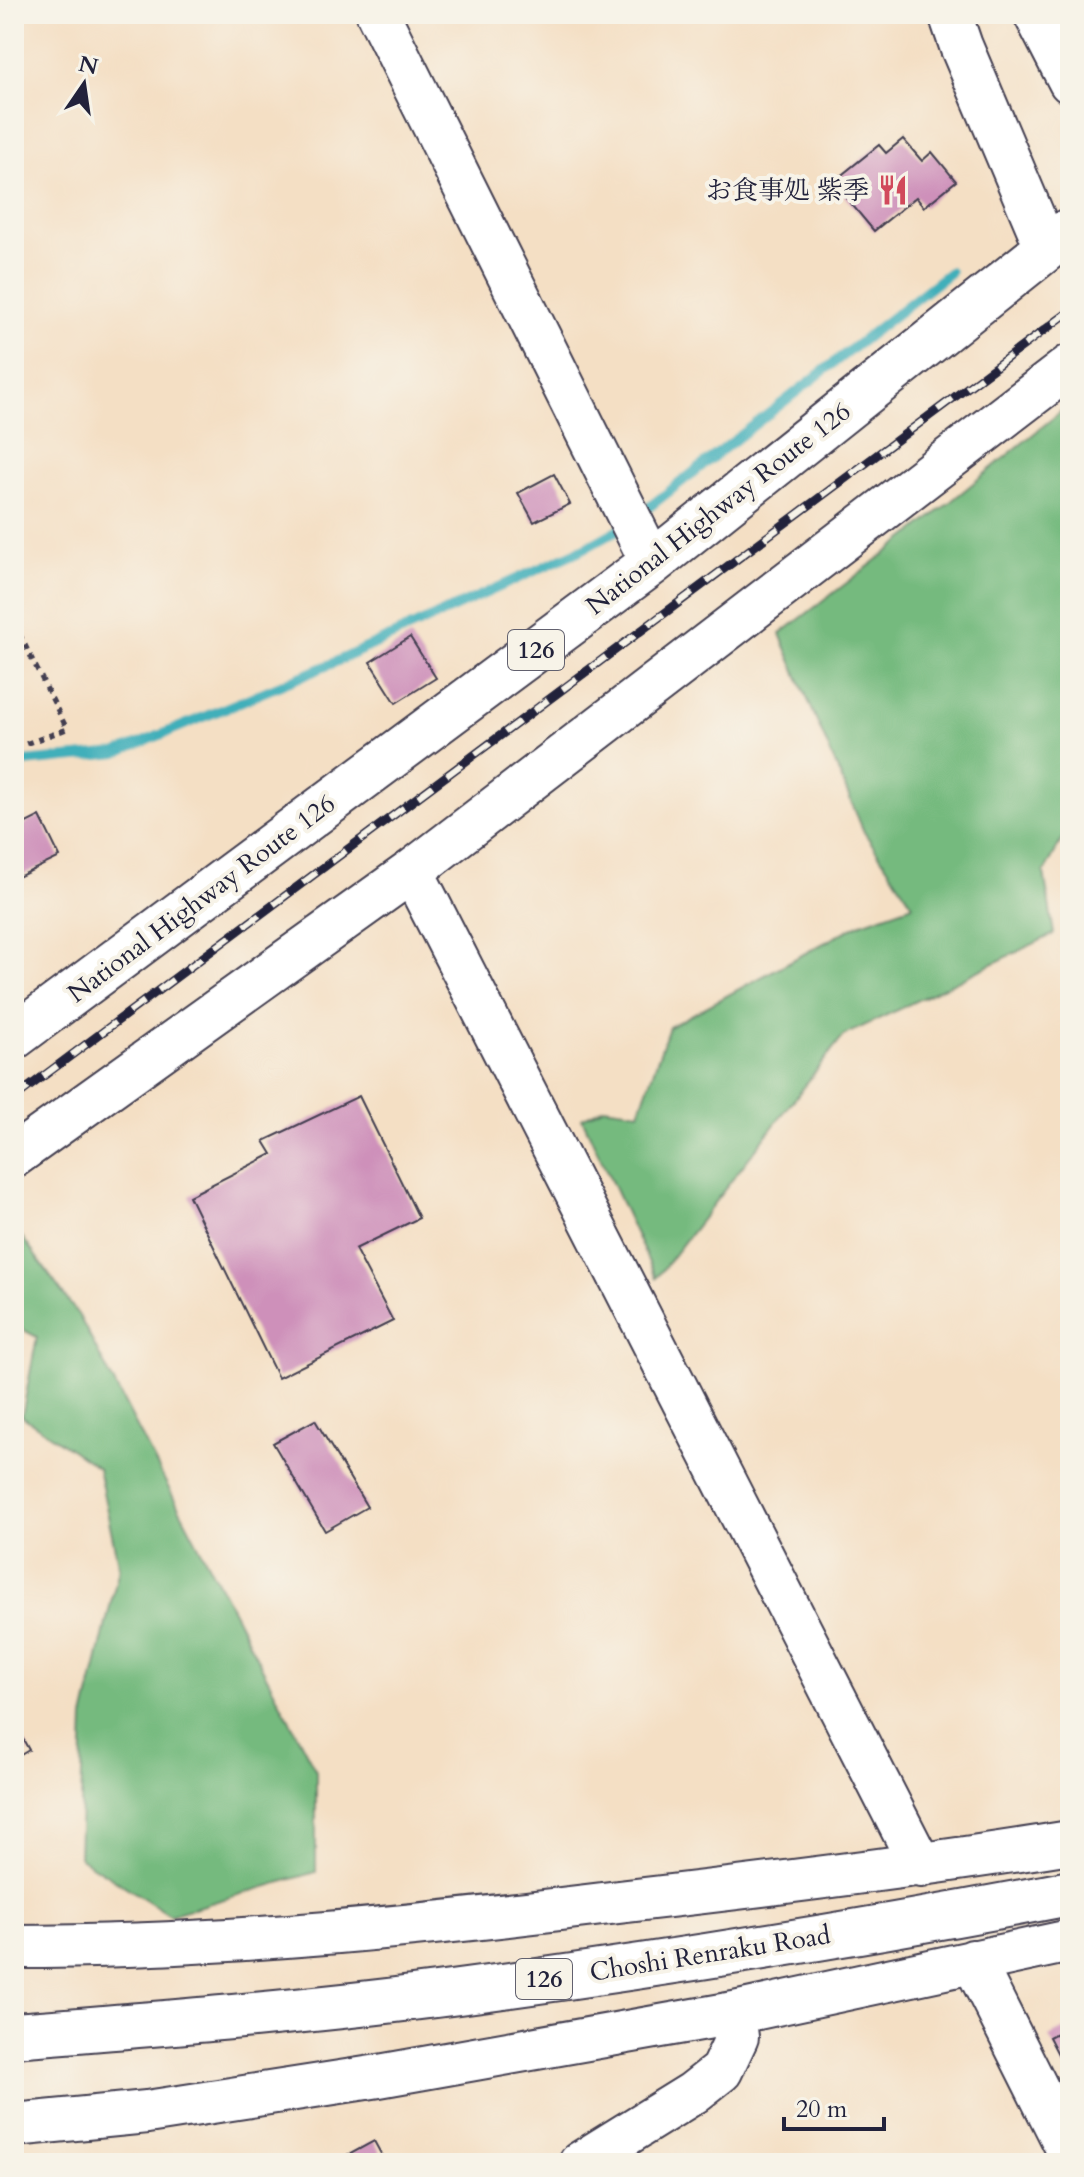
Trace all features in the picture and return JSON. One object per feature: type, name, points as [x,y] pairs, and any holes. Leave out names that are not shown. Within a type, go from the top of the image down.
[{"type":"highway","name":"National Highway Route 126","points":[[14,1037],[637,533],[1058,239]]},
{"type":"highway","name":"Choshi Renraku Road","points":[[14,2035],[203,2020],[435,1995],[700,1956],[1070,1893]]},
{"type":"street","points":[[378,14],[637,533]]},
{"type":"street","points":[[1035,14],[1070,82]]},
{"type":"street","points":[[953,15],[1058,239]]},
{"type":"street","points":[[14,1156],[412,871],[1070,366]]},
{"type":"street","points":[[412,871],[921,1866]]},
{"type":"street","points":[[14,1947],[89,1947],[418,1926],[921,1866],[1070,1842]]},
{"type":"street","points":[[14,2125],[147,2112],[286,2091],[734,2013],[1070,1941]]},
{"type":"street","points":[[973,1961],[1070,2154]]},
{"type":"street","points":[[580,2163],[693,2093],[721,2071],[737,2037],[734,2013]]},
{"type":"path","points":[[14,623],[67,729],[14,748]]},
{"type":"green space","points":[[1070,404],[1070,824],[1044,873],[1054,934],[843,1036],[656,1278],[582,1118],[604,1107],[639,1112],[669,1027],[859,924],[913,905],[864,832],[780,634],[916,530]]},
{"type":"green space","points":[[14,1226],[79,1316],[316,1771],[316,1872],[170,1915],[79,1857],[84,1718],[119,1568],[98,1468],[22,1416],[37,1337],[14,1325]]},
{"type":"building","name":"お食事処 紫季","points":[[903,139],[922,161],[932,152],[956,181],[924,207],[916,197],[874,231],[833,182],[879,145],[886,153]]},
{"type":"building","points":[[554,474],[570,504],[534,522],[518,493]]},
{"type":"building","points":[[410,637],[436,678],[396,703],[370,662]]},
{"type":"building","points":[[40,816],[60,857],[14,879],[14,829]]},
{"type":"building","points":[[359,1096],[419,1218],[355,1249],[393,1321],[278,1378],[189,1196],[272,1154],[264,1141]]},
{"type":"building","points":[[315,1420],[367,1507],[325,1531],[273,1443]]},
{"type":"building","points":[[14,1723],[29,1750],[14,1759]]},
{"type":"building","points":[[1070,2026],[1070,2077],[1049,2037]]},
{"type":"building","points":[[374,2141],[386,2163],[334,2163]]},
{"type":"waterway","points":[[639,515],[950,272]]},
{"type":"waterway","points":[[14,763],[117,753],[331,664],[589,546],[623,527]]},
{"type":"railway","points":[[14,1098],[1070,311]]},
{"type":"place","name":"お食事処 紫季","points":[[893,190]]}]
